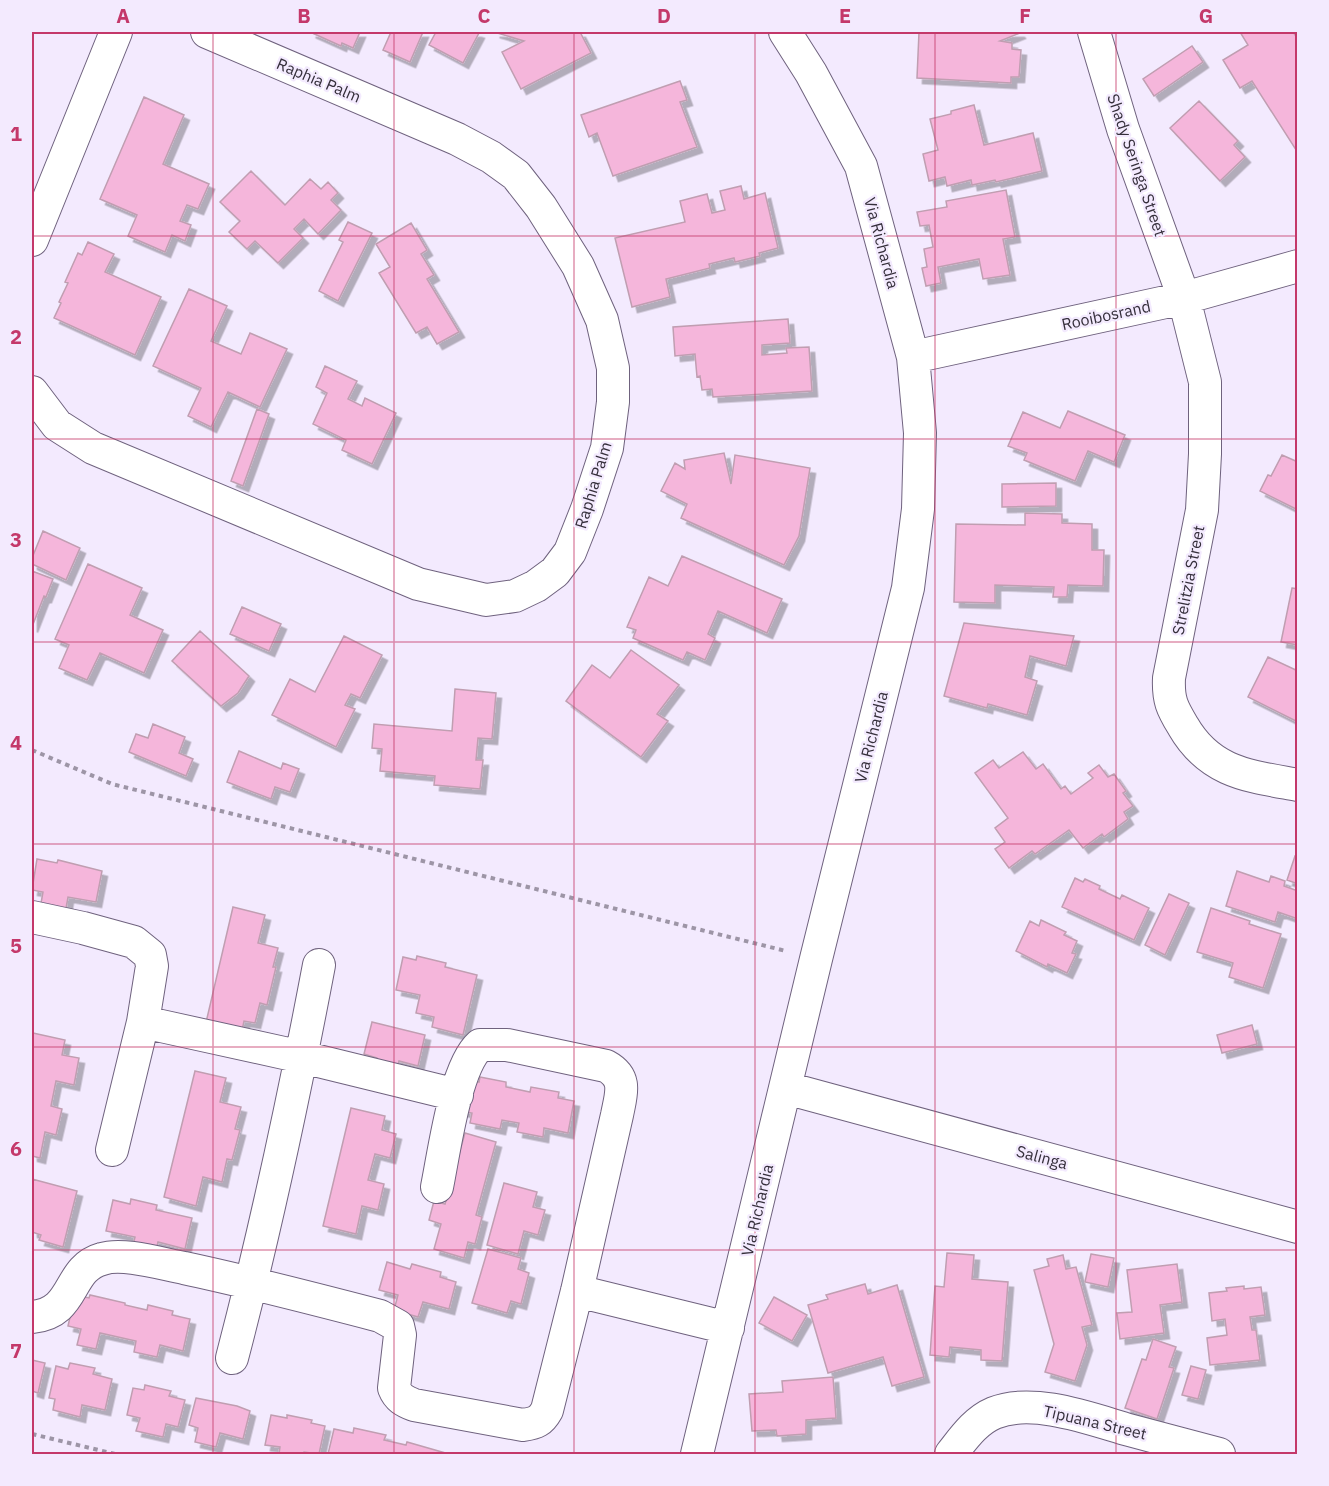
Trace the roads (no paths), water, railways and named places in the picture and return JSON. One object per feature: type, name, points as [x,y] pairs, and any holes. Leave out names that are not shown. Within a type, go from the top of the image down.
[{"type":"street","points":[[32,240],[116,32]]},
{"type":"street","name":"Raphia Palm","points":[[32,392],[57,425],[93,448],[418,584],[486,600],[515,596],[536,586],[555,572],[570,552],[607,448],[613,402],[613,369],[602,320],[578,266],[541,207],[516,175],[491,157],[447,135],[207,32]]},
{"type":"street","name":"Via Richardia","points":[[698,1455],[816,959],[908,588],[918,509],[920,433],[913,357],[861,166],[811,73],[785,32]]},
{"type":"street","name":"Shady Seringa Street","points":[[1094,32],[1123,129],[1184,298]]},
{"type":"street","name":"Rooibosrand","points":[[913,357],[1184,298],[1298,266]]},
{"type":"street","name":"Strelitzia Street","points":[[1184,298],[1205,382],[1205,454],[1202,510],[1169,678],[1168,693],[1171,706],[1193,743],[1208,758],[1254,777],[1298,786]]},
{"type":"street","points":[[32,917],[83,927],[134,942],[150,955],[152,966],[143,1022],[112,1150]]},
{"type":"street","points":[[232,1358],[252,1283],[302,1057],[319,965]]},
{"type":"street","points":[[143,1022],[302,1057],[457,1095]]},
{"type":"street","points":[[32,1317],[50,1314],[66,1298],[81,1272],[101,1259],[114,1256],[161,1264],[252,1283],[392,1321],[398,1326],[400,1335],[394,1388],[397,1396],[414,1405],[523,1425],[537,1422],[547,1410],[577,1291],[617,1115],[622,1089],[620,1078],[606,1066],[507,1045],[480,1046],[472,1052],[457,1095],[437,1187]]},
{"type":"street","name":"Salinga","points":[[786,1088],[1298,1227]]},
{"type":"street","points":[[577,1291],[728,1328]]},
{"type":"street","name":"Tipuana Street","points":[[951,1455],[973,1426],[993,1413],[1010,1409],[1034,1408],[1070,1413],[1219,1455]]}]
